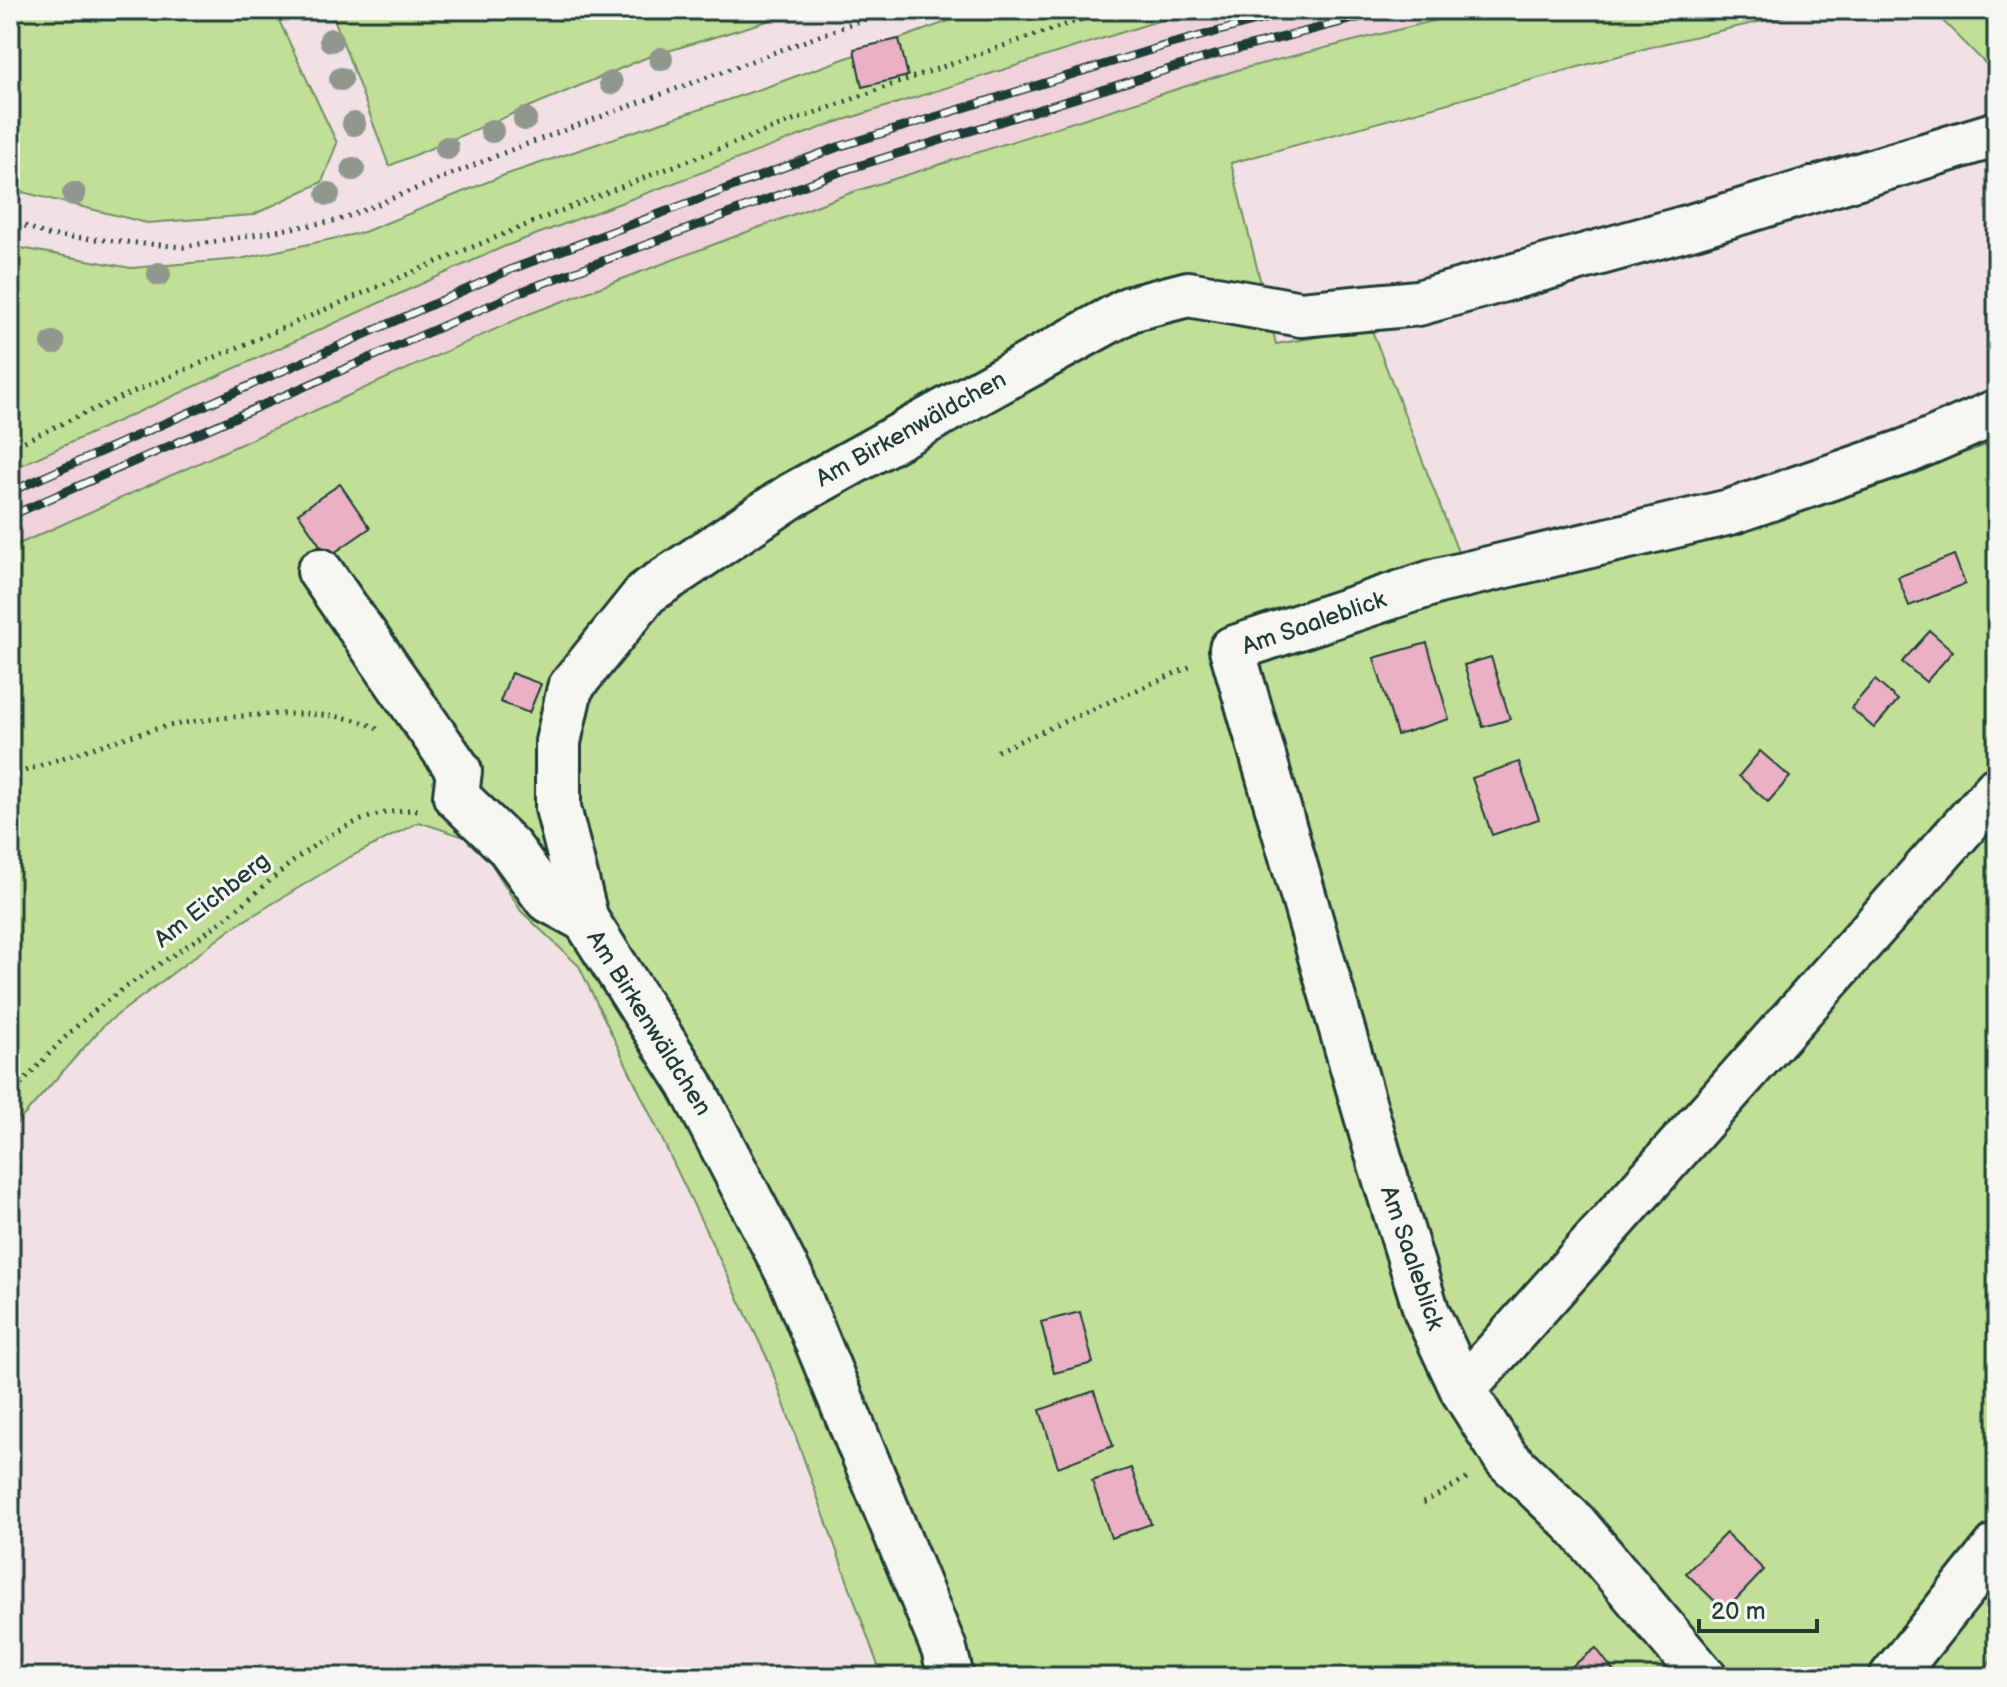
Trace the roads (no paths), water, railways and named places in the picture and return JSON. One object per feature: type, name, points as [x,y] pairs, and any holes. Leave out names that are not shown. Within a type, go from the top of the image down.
[{"type":"street","name":"Am Birkenwäldchen","points":[[951,1677],[944,1649],[791,1278],[690,1084],[586,920],[558,808],[558,742],[570,688],[646,593],[791,496],[1130,309],[1188,294],[1301,314],[1418,303],[1694,226],[1997,134]]},
{"type":"street","name":"Am Saaleblick","points":[[1704,1677],[1575,1524],[1506,1458],[1463,1390],[1427,1313],[1232,649],[1438,581],[1730,512],[1907,451],[1997,412]]},
{"type":"street","points":[[320,571],[459,771],[464,804],[510,848],[547,899],[586,920]]},
{"type":"street","points":[[1463,1390],[1997,789]]},
{"type":"street","points":[[1892,1677],[1997,1546]]},
{"type":"railway","points":[[10,492],[512,269],[838,147],[1167,45],[1297,10]]},
{"type":"railway","points":[[10,516],[520,292],[845,170],[1211,56],[1388,10]]},
{"type":"railway","points":[[1993,1677],[1997,1672]]}]
